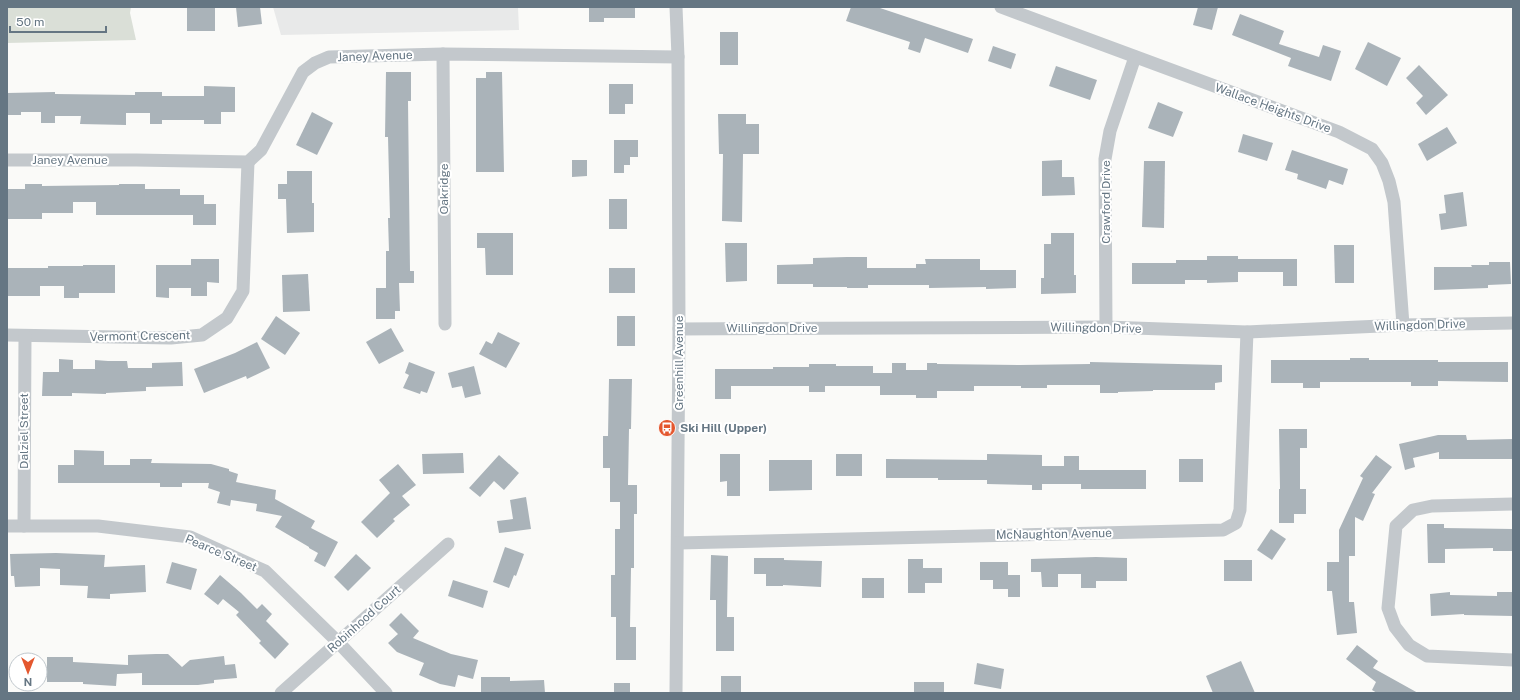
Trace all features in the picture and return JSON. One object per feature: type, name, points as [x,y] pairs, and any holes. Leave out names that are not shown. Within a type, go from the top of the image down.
[{"type":"street","points":[[676,7],[678,57]]},
{"type":"street","name":"Wallace Heights Drive","points":[[1001,7],[1339,132],[1372,149],[1382,163],[1389,181],[1394,202],[1403,325]]},
{"type":"street","name":"Janey Avenue","points":[[7,160],[248,162],[261,150],[303,72],[315,63],[329,57],[443,54],[678,57]]},
{"type":"street","name":"Oakridge","points":[[443,54],[444,324]]},
{"type":"street","name":"Greenhill Avenue","points":[[676,693],[679,329],[678,57]]},
{"type":"street","name":"Crawford Drive","points":[[1106,327],[1105,159],[1110,131],[1135,57]]},
{"type":"street","name":"Vermont Crescent","points":[[7,335],[171,338],[202,335],[227,318],[243,291],[248,162]]},
{"type":"street","name":"Willingdon Drive","points":[[679,329],[1106,327],[1247,332],[1403,325],[1513,323]]},
{"type":"street","name":"McNaughton Avenue","points":[[678,543],[1223,530],[1230,528],[1236,523],[1240,510],[1247,332]]},
{"type":"street","name":"Dalziel Street","points":[[24,526],[25,336]]},
{"type":"street","points":[[1513,504],[1432,506],[1412,510],[1396,526],[1388,608],[1395,626],[1409,645],[1427,656],[1513,660]]},
{"type":"street","name":"Pearce Street","points":[[7,526],[98,526],[190,537],[265,571],[338,642],[386,693]]},
{"type":"street","name":"Robinhood Court","points":[[281,693],[448,544]]},
{"type":"shaded area","points":[[7,7],[131,7],[130,13],[136,40],[7,43]]},
{"type":"shaded area","points":[[273,7],[518,7],[519,30],[281,35]]},
{"type":"building","points":[[187,7],[215,7],[215,31],[187,31]]},
{"type":"building","points":[[236,7],[260,7],[262,24],[238,27]]},
{"type":"building","points":[[589,7],[635,7],[635,18],[604,18],[604,22],[589,22]]},
{"type":"building","points":[[851,7],[877,7],[973,39],[968,53],[925,38],[920,53],[908,49],[910,42],[846,21]]},
{"type":"building","points":[[1198,7],[1218,7],[1212,30],[1193,25]]},
{"type":"building","points":[[1240,14],[1284,31],[1279,44],[1319,57],[1323,45],[1341,51],[1331,81],[1288,66],[1291,58],[1232,35]]},
{"type":"building","points":[[720,32],[738,32],[738,65],[720,65]]},
{"type":"building","points":[[1368,42],[1401,58],[1387,86],[1355,69]]},
{"type":"building","points":[[993,46],[1016,54],[1011,69],[988,61]]},
{"type":"building","points":[[1419,65],[1448,95],[1426,115],[1416,103],[1423,96],[1406,78]]},
{"type":"building","points":[[1056,66],[1097,80],[1090,100],[1049,86]]},
{"type":"building","points":[[386,72],[411,72],[411,101],[408,101],[410,271],[414,271],[414,283],[399,283],[400,311],[395,311],[395,319],[376,319],[376,288],[386,288],[386,251],[389,251],[388,218],[390,218],[388,137],[385,137]]},
{"type":"building","points":[[486,72],[502,72],[504,172],[476,172],[476,78],[486,78]]},
{"type":"building","points":[[609,84],[633,84],[633,104],[625,104],[625,114],[609,114]]},
{"type":"building","points":[[204,86],[235,87],[235,112],[221,112],[221,124],[204,124],[204,120],[162,120],[162,124],[150,124],[150,113],[126,113],[126,125],[80,124],[81,116],[55,116],[55,123],[41,123],[41,112],[21,112],[21,115],[7,115],[7,93],[55,92],[55,94],[135,95],[135,92],[162,92],[162,96],[204,96]]},
{"type":"building","points":[[1158,102],[1183,112],[1173,137],[1148,128]]},
{"type":"building","points":[[312,112],[333,123],[317,155],[296,145]]},
{"type":"building","points":[[718,114],[746,114],[746,124],[759,124],[759,154],[743,154],[742,222],[722,221],[723,154],[719,154]]},
{"type":"building","points":[[1447,127],[1457,143],[1427,161],[1418,144]]},
{"type":"building","points":[[1243,134],[1273,143],[1267,161],[1238,152]]},
{"type":"building","points":[[614,140],[638,140],[638,157],[630,157],[630,165],[624,165],[624,173],[614,173]]},
{"type":"building","points":[[1292,150],[1348,169],[1343,185],[1329,180],[1326,189],[1297,179],[1298,174],[1285,170]]},
{"type":"building","points":[[572,160],[587,160],[587,176],[572,177]]},
{"type":"building","points":[[1062,160],[1062,177],[1074,177],[1075,195],[1042,196],[1042,161]]},
{"type":"building","points":[[1144,161],[1165,161],[1164,228],[1142,227]]},
{"type":"building","points":[[287,171],[312,171],[314,232],[287,233],[286,199],[278,199],[278,184],[287,184]]},
{"type":"building","points":[[25,184],[42,184],[42,186],[145,184],[145,189],[180,189],[180,195],[204,195],[204,204],[216,204],[216,225],[193,225],[193,215],[96,215],[96,202],[73,202],[73,213],[42,213],[42,219],[7,219],[7,189],[25,189]]},
{"type":"building","points":[[1463,192],[1467,226],[1441,230],[1439,214],[1446,213],[1444,195]]},
{"type":"building","points":[[609,199],[627,199],[627,229],[609,229]]},
{"type":"building","points":[[477,233],[513,233],[513,275],[486,275],[485,248],[477,248]]},
{"type":"building","points":[[1051,233],[1074,233],[1074,275],[1076,275],[1076,293],[1041,294],[1041,278],[1044,278],[1044,244],[1051,244]]},
{"type":"building","points":[[725,243],[747,243],[747,281],[726,282]]},
{"type":"building","points":[[1334,245],[1354,245],[1354,283],[1335,283]]},
{"type":"building","points":[[1207,256],[1238,256],[1238,259],[1297,259],[1297,286],[1283,286],[1283,272],[1238,272],[1238,282],[1207,283],[1207,280],[1185,280],[1185,284],[1132,284],[1132,263],[1176,263],[1176,260],[1207,260]]},
{"type":"building","points":[[867,257],[867,268],[916,268],[916,264],[926,264],[925,259],[980,259],[980,270],[1016,270],[1016,288],[929,288],[929,285],[868,285],[868,288],[847,288],[813,287],[813,284],[777,284],[777,265],[813,264],[813,258]]},
{"type":"building","points":[[191,259],[219,259],[219,283],[207,282],[207,296],[191,296],[191,288],[169,288],[169,298],[156,297],[156,265],[191,265]]},
{"type":"building","points":[[1489,262],[1510,262],[1511,284],[1488,285],[1488,288],[1434,290],[1434,267],[1472,267],[1471,265],[1489,265]]},
{"type":"building","points":[[115,265],[115,293],[79,293],[79,298],[64,298],[64,286],[40,286],[40,296],[8,296],[8,268],[48,268],[48,266]]},
{"type":"building","points":[[609,268],[635,268],[635,293],[609,293]]},
{"type":"building","points":[[308,274],[310,311],[283,312],[282,275]]},
{"type":"building","points":[[276,316],[300,333],[285,355],[261,339]]},
{"type":"building","points":[[617,316],[635,316],[635,346],[617,346]]},
{"type":"building","points":[[391,328],[404,351],[379,364],[366,342]]},
{"type":"building","points":[[498,332],[520,343],[506,368],[479,354],[486,341],[492,344]]},
{"type":"building","points":[[257,342],[270,368],[247,379],[246,376],[204,393],[194,369],[235,353]]},
{"type":"building","points":[[1350,358],[1369,358],[1369,360],[1438,360],[1438,362],[1508,362],[1508,382],[1438,381],[1438,386],[1411,386],[1411,382],[1320,382],[1320,388],[1303,388],[1303,383],[1271,383],[1271,360],[1350,360]]},
{"type":"building","points":[[59,359],[73,360],[73,369],[95,369],[95,360],[127,361],[128,368],[152,368],[152,363],[182,362],[183,386],[146,387],[146,391],[106,394],[72,393],[72,396],[42,396],[43,372],[59,372]]},
{"type":"building","points":[[409,362],[435,372],[427,393],[421,391],[420,394],[403,388],[409,375],[405,373]]},
{"type":"building","points":[[1090,362],[1222,365],[1222,382],[1215,383],[1215,390],[1153,390],[1118,393],[1100,393],[1100,385],[1047,385],[1047,388],[1021,388],[1021,386],[974,386],[974,391],[937,391],[937,398],[916,398],[916,395],[880,395],[880,386],[825,386],[825,392],[809,392],[809,386],[731,386],[731,399],[715,399],[715,369],[773,369],[773,367],[809,367],[809,364],[836,364],[836,366],[873,366],[873,373],[892,373],[892,363],[906,363],[906,370],[927,370],[927,363],[1020,365],[1090,364]]},
{"type":"building","points":[[474,366],[481,394],[465,398],[462,386],[452,388],[448,373]]},
{"type":"building","points":[[609,379],[632,379],[628,485],[637,485],[637,514],[634,514],[634,568],[631,568],[630,627],[636,627],[636,660],[616,660],[616,617],[611,617],[611,575],[615,575],[615,529],[620,529],[620,502],[610,502],[610,468],[603,468],[603,436],[608,436]]},
{"type":"building","points":[[1279,429],[1307,429],[1307,448],[1300,448],[1300,489],[1306,489],[1306,514],[1294,514],[1294,523],[1279,523]]},
{"type":"building","points":[[1438,435],[1466,435],[1467,440],[1513,439],[1513,459],[1439,459],[1439,452],[1413,458],[1415,467],[1405,470],[1399,444]]},
{"type":"building","points":[[74,450],[104,451],[104,465],[130,465],[130,459],[152,459],[151,463],[211,464],[229,469],[229,471],[238,474],[236,482],[276,490],[275,499],[315,521],[311,528],[338,542],[325,567],[314,561],[318,553],[275,527],[282,516],[256,511],[257,504],[231,500],[230,506],[217,503],[220,492],[208,488],[209,483],[182,483],[182,487],[160,487],[160,483],[58,483],[58,465],[74,465]]},
{"type":"building","points":[[463,453],[464,473],[423,474],[422,454]]},
{"type":"building","points":[[720,454],[740,454],[740,496],[727,496],[727,481],[720,482]]},
{"type":"building","points":[[836,454],[862,454],[862,476],[836,476]]},
{"type":"building","points":[[987,454],[1042,455],[1042,466],[1064,466],[1064,456],[1079,456],[1079,470],[1146,470],[1146,489],[1081,489],[1081,484],[1042,484],[1042,490],[1032,490],[1032,485],[987,484],[987,480],[886,478],[886,459],[987,460]]},
{"type":"building","points":[[499,455],[519,473],[504,490],[494,481],[480,497],[469,488]]},
{"type":"building","points":[[1376,455],[1392,467],[1372,493],[1375,494],[1363,521],[1355,517],[1355,556],[1349,556],[1349,602],[1354,602],[1357,633],[1337,635],[1332,591],[1327,591],[1327,562],[1339,562],[1339,530],[1363,478],[1360,476]]},
{"type":"building","points":[[1179,459],[1203,459],[1203,482],[1179,482]]},
{"type":"building","points":[[769,460],[812,460],[812,490],[769,491]]},
{"type":"building","points":[[398,464],[416,485],[402,496],[410,505],[393,519],[395,521],[377,538],[361,522],[390,493],[379,480]]},
{"type":"building","points":[[526,497],[531,529],[499,533],[497,521],[513,519],[510,500]]},
{"type":"building","points":[[1427,524],[1444,524],[1444,528],[1513,529],[1513,551],[1493,551],[1493,548],[1445,549],[1445,563],[1428,563]]},
{"type":"building","points":[[1271,529],[1286,539],[1272,560],[1257,550]]},
{"type":"building","points":[[505,547],[524,554],[516,576],[514,575],[509,588],[493,582]]},
{"type":"building","points":[[56,553],[105,555],[104,567],[145,565],[146,592],[110,594],[110,599],[87,598],[88,586],[60,585],[60,569],[40,568],[40,586],[15,587],[14,576],[11,576],[10,554]]},
{"type":"building","points":[[356,554],[371,568],[348,591],[334,577]]},
{"type":"building","points":[[711,555],[728,556],[727,617],[734,617],[734,651],[716,651],[716,600],[710,600]]},
{"type":"building","points":[[1096,557],[1127,558],[1127,581],[1096,581],[1096,588],[1081,588],[1081,574],[1058,574],[1058,587],[1042,587],[1041,572],[1031,572],[1031,559]]},
{"type":"building","points":[[754,558],[784,558],[784,560],[822,561],[821,587],[783,585],[766,586],[766,574],[754,574]]},
{"type":"building","points":[[908,559],[923,559],[923,568],[942,568],[942,583],[925,583],[925,593],[908,593]]},
{"type":"building","points":[[1224,560],[1252,560],[1252,581],[1224,581]]},
{"type":"building","points":[[172,562],[197,569],[191,590],[166,583]]},
{"type":"building","points":[[980,562],[1008,562],[1008,575],[1020,575],[1020,597],[1008,597],[1008,589],[993,589],[993,580],[980,580]]},
{"type":"building","points":[[220,575],[257,609],[262,604],[272,614],[266,621],[289,644],[275,659],[259,643],[261,641],[236,615],[239,612],[223,599],[218,605],[204,594]]},
{"type":"building","points":[[862,578],[884,578],[884,598],[862,598]]},
{"type":"building","points":[[453,580],[488,591],[483,608],[448,596]]},
{"type":"building","points":[[1450,592],[1450,595],[1497,596],[1497,592],[1513,592],[1513,616],[1464,614],[1431,616],[1430,594]]},
{"type":"building","points":[[401,613],[419,631],[413,638],[451,654],[478,660],[473,679],[458,675],[455,687],[440,684],[419,675],[424,663],[397,652],[388,643],[398,634],[389,625]]},
{"type":"building","points":[[1357,645],[1378,661],[1373,668],[1418,693],[1377,693],[1372,690],[1376,682],[1346,659]]},
{"type":"building","points":[[168,654],[182,667],[190,660],[224,656],[225,665],[235,664],[237,678],[214,680],[214,683],[198,685],[142,685],[142,673],[117,674],[116,686],[83,684],[83,682],[48,682],[48,657],[73,657],[73,662],[128,665],[128,655]]},
{"type":"building","points":[[1241,661],[1255,693],[1213,693],[1206,676]]},
{"type":"building","points":[[977,663],[1004,669],[1001,689],[974,684]]},
{"type":"building","points":[[721,676],[741,676],[741,693],[721,693]]},
{"type":"building","points":[[481,677],[510,677],[510,681],[544,680],[545,693],[481,693]]},
{"type":"building","points":[[914,682],[944,682],[944,693],[914,693]]},
{"type":"building","points":[[614,683],[630,683],[630,693],[614,693]]},
{"type":"place","name":"Ski Hill (Upper)","points":[[667,428]]}]
